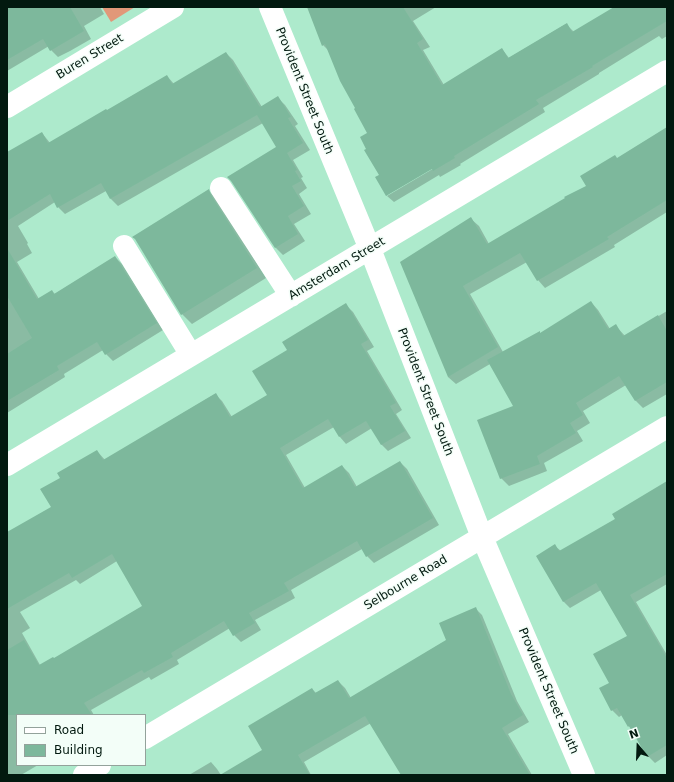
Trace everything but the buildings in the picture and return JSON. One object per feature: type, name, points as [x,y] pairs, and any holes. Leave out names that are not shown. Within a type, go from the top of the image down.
[{"type":"street","name":"Buren Street","points":[[7,107],[173,7]]},
{"type":"street","name":"Provident Street South","points":[[270,7],[370,249],[482,537],[584,775]]},
{"type":"street","name":"Amsterdam Street","points":[[7,465],[667,71]]},
{"type":"street","points":[[221,188],[291,296]]},
{"type":"street","points":[[124,246],[191,355]]},
{"type":"street","name":"Selbourne Road","points":[[146,737],[667,427]]},
{"type":"street","points":[[84,775],[98,766]]},
{"type":"shaded area","points":[[102,7],[135,7],[111,22]]}]
